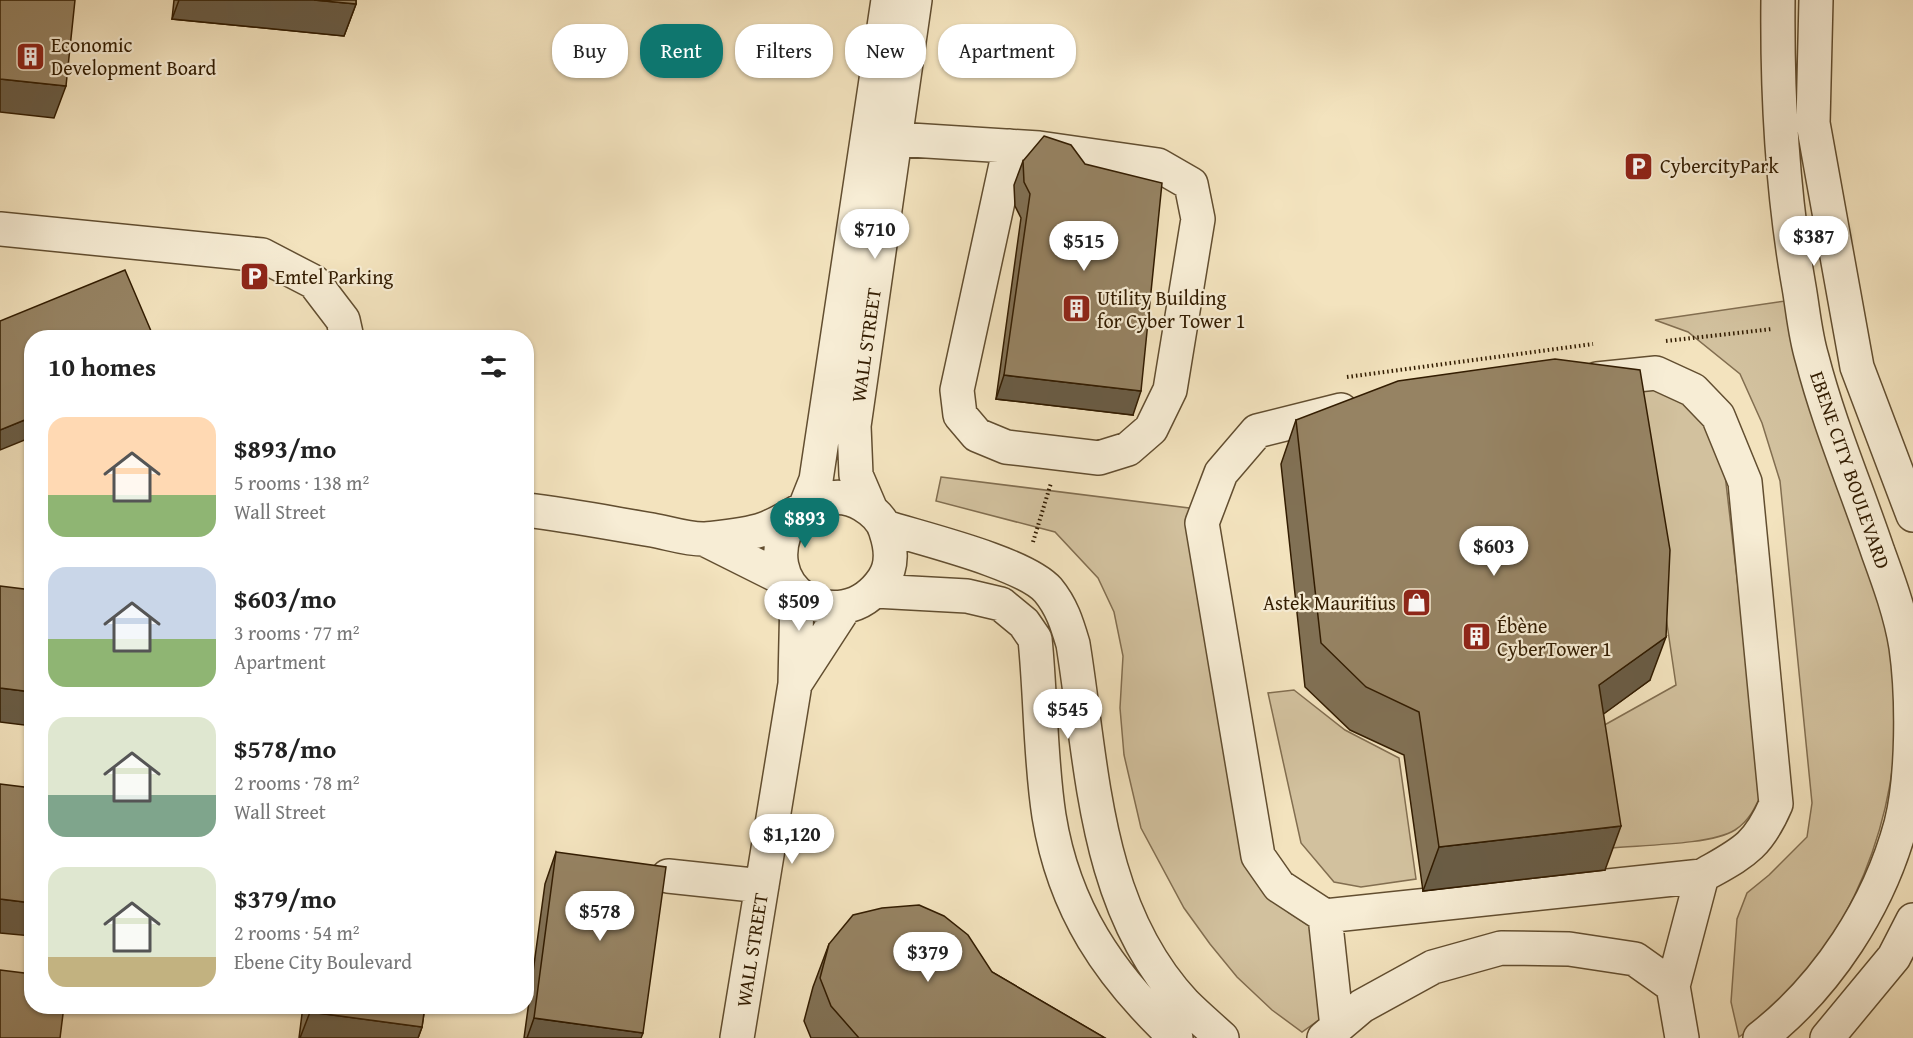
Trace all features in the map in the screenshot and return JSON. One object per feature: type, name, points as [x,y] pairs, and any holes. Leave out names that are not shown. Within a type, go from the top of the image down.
[{"type":"street","points":[[792,587],[779,560],[779,547],[784,530],[800,510],[816,480],[888,0]]},
{"type":"street","name":"WALL STREET","points":[[878,518],[856,475],[854,426],[915,0]]},
{"type":"street","name":"EBENE CITY BOULEVARD","points":[[1760,1038],[1808,996],[1857,926],[1873,896],[1888,863],[1901,822],[1911,735],[1905,646],[1888,582],[1822,396],[1805,325],[1782,169],[1778,101],[1778,0]]},
{"type":"street","name":"EBENE CITY BOULEVARD","points":[[1816,0],[1813,123],[1857,367],[1913,515]]},
{"type":"street","points":[[895,139],[1039,147],[1158,165],[1191,184],[1198,219],[1170,390],[1150,429],[1128,449],[1099,458],[1006,447],[977,435],[960,415],[957,390],[1010,146]]},
{"type":"street","points":[[0,229],[262,255],[314,282],[343,320],[345,330]]},
{"type":"street","points":[[1369,406],[1346,409],[1257,431],[1221,473],[1202,523],[1258,856],[1279,886],[1325,916],[1702,876],[1741,854],[1764,832],[1776,804],[1745,482],[1718,416],[1693,390],[1656,373],[1565,382]]},
{"type":"street","points":[[534,511],[704,539],[763,530],[820,499],[838,497],[856,500],[878,518],[1019,569],[1046,588],[1063,612],[1073,644],[1104,850],[1125,910],[1151,958],[1185,1004],[1222,1038]]},
{"type":"street","points":[[704,539],[792,587],[812,603],[828,607],[845,607],[861,602],[875,591],[885,577],[890,561],[890,543],[878,518]]},
{"type":"street","name":"WALL STREET","points":[[737,1038],[795,684],[792,587]]},
{"type":"street","points":[[875,591],[967,596],[1001,604],[1024,623],[1035,639],[1049,815],[1059,860],[1076,904],[1102,956],[1138,1002],[1176,1038]]},
{"type":"street","name":"WALL STREET","points":[[795,684],[845,607]]},
{"type":"street","points":[[668,876],[762,886]]},
{"type":"street","points":[[1682,1038],[1673,986],[1702,876]]},
{"type":"street","points":[[1325,916],[1330,1033]]},
{"type":"street","points":[[1827,1038],[1894,957],[1913,920]]},
{"type":"street","points":[[1330,1033],[1362,1006],[1433,967],[1501,948],[1569,949],[1635,959],[1673,986]]},
{"type":"path","points":[[1664,341],[1805,325]]},
{"type":"path","points":[[1341,378],[1597,344]]},
{"type":"path","points":[[1019,569],[1034,540],[1051,482],[1055,453]]},
{"type":"shaded area","points":[[1785,301],[1886,622],[1893,670],[1896,717],[1893,762],[1885,807],[1872,852],[1854,896],[1832,937],[1805,975],[1774,1009],[1739,1037],[1731,1002],[1737,919],[1747,893],[1769,875],[1807,837],[1812,803],[1780,481],[1762,423],[1740,374],[1688,332],[1655,320]]},
{"type":"shaded area","points":[[1659,382],[1707,422],[1724,466],[1762,793],[1744,823],[1724,835],[1675,844],[1610,848],[1592,732],[1676,685],[1632,387]]},
{"type":"shaded area","points":[[941,477],[1189,508],[1235,816],[1262,888],[1289,913],[1314,929],[1326,1015],[1302,1032],[1272,1010],[1237,977],[1210,944],[1184,908],[1141,828],[1124,755],[1120,708],[1123,656],[1114,612],[1098,578],[1055,532],[936,501]]},
{"type":"shaded area","points":[[1294,690],[1345,730],[1399,758],[1416,879],[1361,887],[1334,882],[1301,843],[1268,693]]},
{"type":"building","name":"Economic Development Board","points":[[0,0],[75,0],[66,86],[0,79]]},
{"type":"building","points":[[314,0],[356,0],[356,4]]},
{"type":"building","name":"Utility Building for Cyber Tower 1","points":[[1044,136],[1071,145],[1085,164],[1162,183],[1141,391],[1004,375],[1030,194],[1024,182],[1023,161]]},
{"type":"building","points":[[125,270],[151,330],[24,330],[24,420],[0,430],[0,321]]},
{"type":"building","name":"Ébène CyberTower 1","points":[[1555,359],[1640,370],[1670,550],[1666,637],[1599,685],[1621,826],[1439,847],[1419,712],[1366,687],[1321,643],[1296,420],[1398,381]]},
{"type":"building","points":[[0,586],[24,589],[24,691],[0,688]]},
{"type":"building","points":[[0,784],[24,787],[24,902],[0,899]]},
{"type":"building","points":[[556,852],[666,867],[643,1033],[534,1018]]},
{"type":"building","points":[[919,905],[944,916],[968,935],[992,972],[1105,1038],[859,1038],[831,1006],[820,978],[829,944],[853,915],[882,908]]},
{"type":"building","points":[[0,970],[24,973],[24,1014],[63,1014],[60,1038],[0,1038]]},
{"type":"building","points":[[325,1014],[424,1014],[422,1027]]},
{"type":"place","name":"Economic Development Board","points":[[30,56]]},
{"type":"place","name":"CybercityPark","points":[[1639,166]]},
{"type":"place","name":"Emtel Parking","points":[[254,277]]},
{"type":"place","name":"Utility Building for Cyber Tower 1","points":[[1076,309]]},
{"type":"place","name":"Astek Mauritius","points":[[1417,603]]},
{"type":"place","name":"Ébène CyberTower 1","points":[[1476,637]]}]
